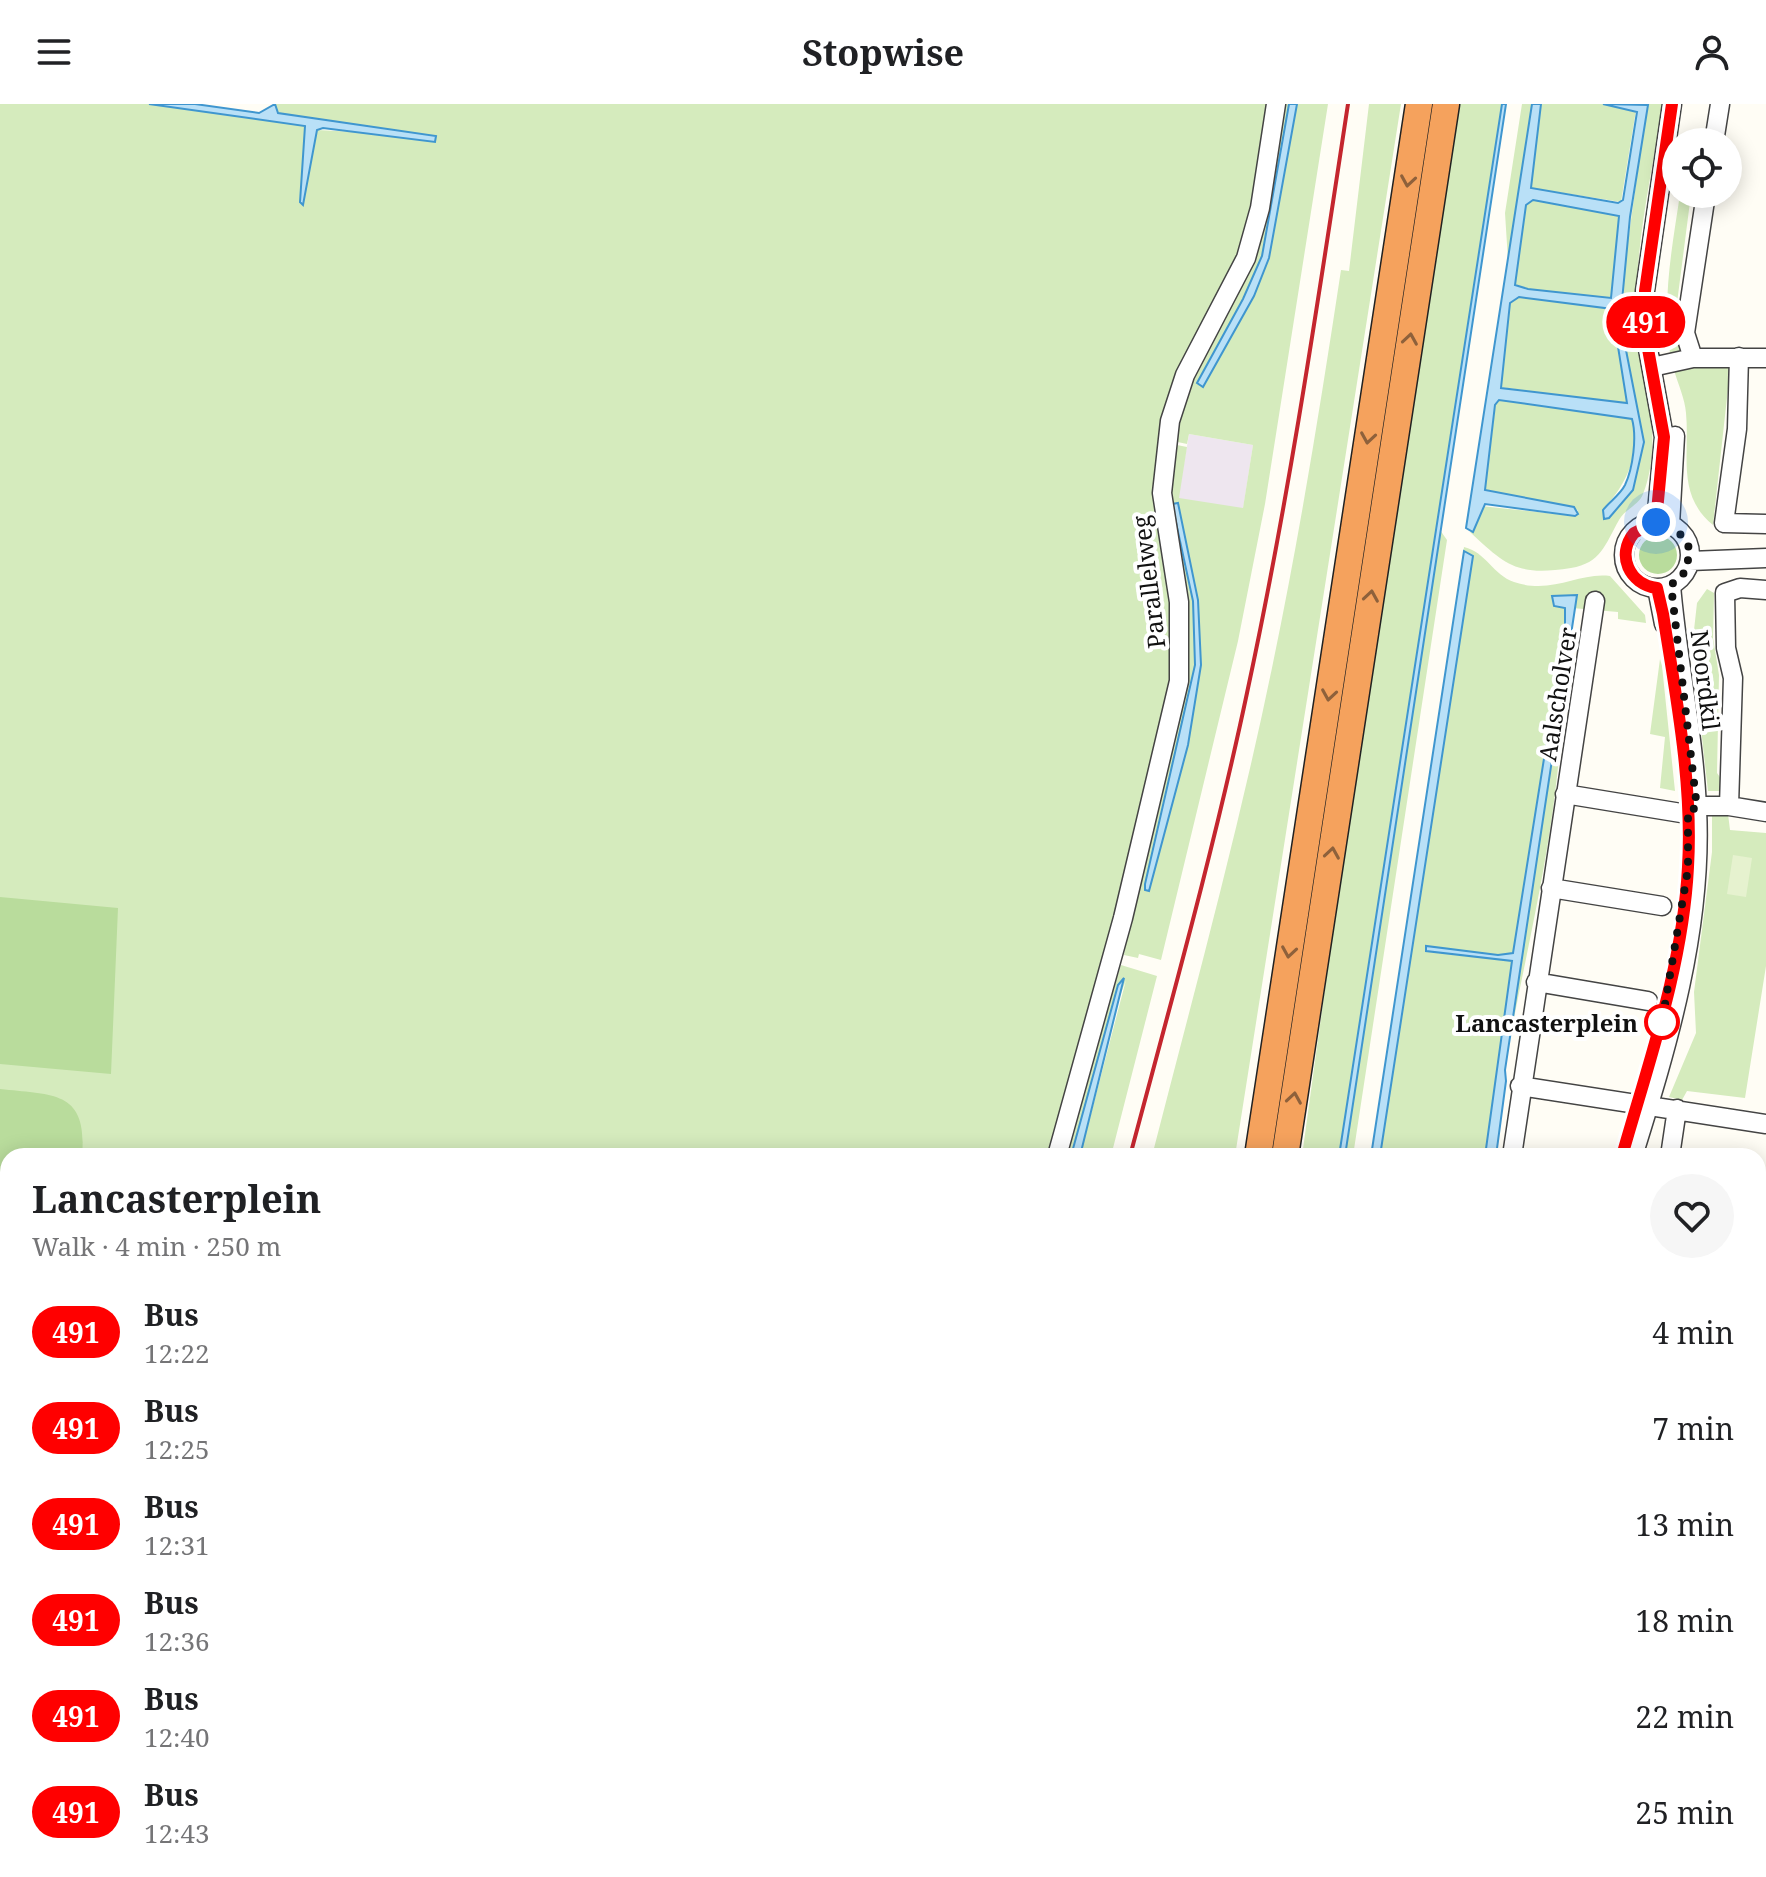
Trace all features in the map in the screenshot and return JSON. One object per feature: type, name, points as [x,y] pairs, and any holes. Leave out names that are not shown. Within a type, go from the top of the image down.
[{"type":"highway","points":[[1259,1148],[1419,104]]},
{"type":"highway","points":[[1286,1148],[1446,104]]},
{"type":"street","name":"Parallelweg","points":[[1059,1148],[1123,918],[1179,681],[1179,602],[1162,493],[1170,421],[1185,375],[1246,258],[1260,208],[1276,104]]},
{"type":"street","points":[[1663,524],[1675,436],[1656,366],[1645,291],[1672,104]]},
{"type":"street","points":[[1678,128],[1682,104]]},
{"type":"street","points":[[1716,128],[1720,104]]},
{"type":"street","points":[[1656,366],[1655,294],[1667,208]]},
{"type":"street","points":[[1693,358],[1685,333],[1704,208]]},
{"type":"street","points":[[1739,357],[1737,429],[1724,523],[1766,524]]},
{"type":"street","points":[[1656,366],[1693,358],[1766,358]]},
{"type":"street","points":[[1663,524],[1685,537],[1690,555],[1686,571],[1664,586],[1643,584],[1631,575],[1625,556],[1634,533],[1663,524]]},
{"type":"street","points":[[1690,555],[1738,562],[1757,558]]},
{"type":"street","name":"Noordkil","points":[[1625,1148],[1672,1025],[1684,965],[1696,872],[1693,809],[1664,586]]},
{"type":"street","name":"Noordkil","points":[[1729,806],[1733,678],[1726,648],[1725,593],[1740,588],[1766,590]]},
{"type":"street","name":"Aalscholver","points":[[1513,1148],[1595,601]]},
{"type":"street","name":"Aalscholver","points":[[1565,794],[1681,813],[1729,806],[1766,812]]},
{"type":"street","points":[[1551,888],[1662,906]]},
{"type":"street","points":[[1536,982],[1648,1001]]},
{"type":"street","points":[[1520,1086],[1766,1124]]},
{"type":"street","name":"Noordkil","points":[[1635,1148],[1643,1104]]},
{"type":"street","points":[[1671,1148],[1677,1109]]},
{"type":"shaded area","points":[[1189,434],[1253,445],[1243,509],[1178,499]]},
{"type":"green space","points":[[0,104],[149,104],[305,126],[308,128],[300,202],[303,205],[317,130],[436,136],[278,113],[275,104],[1270,104],[1241,254],[1165,410],[1172,677],[1150,786],[1051,1148],[0,1148]]},
{"type":"green space","points":[[1283,104],[1289,104],[1262,256],[1243,299],[1197,383],[1203,386],[1254,296],[1269,258],[1297,104],[1328,104],[1265,504],[1238,641],[1161,960],[1139,954],[1138,958],[1124,955],[1125,947],[1180,708],[1168,499],[1172,444],[1187,447],[1179,498],[1243,508],[1253,445],[1189,434],[1187,444],[1173,441],[1190,380],[1237,294]]},
{"type":"green space","points":[[1369,104],[1401,104],[1236,1148],[1154,1148],[1260,725],[1310,467],[1341,270],[1349,271]]},
{"type":"green space","points":[[1457,104],[1502,104],[1340,1148],[1303,1148],[1344,850]]},
{"type":"green space","points":[[1522,104],[1532,104],[1508,260],[1505,213]]},
{"type":"green space","points":[[1541,104],[1603,104],[1636,110],[1621,202],[1531,188]]},
{"type":"green space","points":[[1647,104],[1662,104],[1643,220],[1637,290],[1652,419],[1650,470],[1641,498],[1621,516],[1606,545],[1589,562],[1571,568],[1538,571],[1515,566],[1494,554],[1470,532],[1473,532],[1481,506],[1574,516],[1578,510],[1485,490],[1496,402],[1503,400],[1632,419],[1635,443],[1630,467],[1619,489],[1604,508],[1604,519],[1609,518],[1633,490],[1644,442],[1625,345],[1623,278]]},
{"type":"green space","points":[[1533,200],[1619,216],[1611,298],[1515,285],[1526,204]]},
{"type":"green space","points":[[1678,208],[1689,208],[1677,303],[1681,310],[1683,352],[1670,353],[1667,313]]},
{"type":"green space","points":[[1519,297],[1612,309],[1628,398],[1625,404],[1500,387],[1510,303]]},
{"type":"green space","points":[[1731,361],[1713,525],[1701,513],[1689,487],[1685,408],[1674,370]]},
{"type":"green space","points":[[1440,530],[1447,540],[1354,1148],[1346,1148]]},
{"type":"green space","points":[[1658,536],[1672,541],[1677,555],[1672,569],[1658,574],[1644,569],[1639,555],[1644,541]]},
{"type":"green space","points":[[1464,547],[1478,554],[1507,579],[1528,585],[1553,585],[1587,577],[1610,576],[1645,615],[1646,623],[1618,619],[1618,612],[1572,608],[1553,809],[1492,1148],[1379,1148]]},
{"type":"green space","points":[[1707,589],[1714,593],[1713,638],[1719,675],[1717,773],[1722,780],[1722,791],[1708,791],[1692,648],[1697,603]]},
{"type":"green space","points":[[1660,659],[1675,791],[1660,788],[1665,737],[1650,734]]},
{"type":"green space","name":"Lancasterplein","points":[[1712,810],[1728,814],[1730,830],[1766,833],[1766,966],[1745,1098],[1687,1091],[1682,1100],[1669,1097],[1696,1033],[1694,992],[1712,852]]},
{"type":"green space","points":[[1733,855],[1752,858],[1746,897],[1727,894]]},
{"type":"green space","points":[[0,897],[118,908],[111,1074],[0,1064]]},
{"type":"green space","points":[[1121,965],[1157,976],[1113,1148],[1082,1148],[1126,980],[1102,1045],[1073,1148],[1064,1148]]},
{"type":"green space","points":[[0,1089],[51,1095],[73,1107],[79,1119],[82,1148],[0,1148]]},
{"type":"water","points":[[149,104],[195,104],[259,113],[275,104],[278,113],[436,136],[435,142],[323,128],[317,130],[303,205],[300,202],[305,126]]},
{"type":"water","points":[[1289,104],[1297,104],[1269,258],[1254,296],[1203,387],[1197,383],[1243,299],[1262,256]]},
{"type":"water","points":[[1502,104],[1506,104],[1346,1148],[1340,1148]]},
{"type":"water","points":[[1532,104],[1541,104],[1531,188],[1618,203],[1623,200],[1637,112],[1603,104],[1648,105],[1630,217],[1622,301],[1625,345],[1644,442],[1633,490],[1609,518],[1604,519],[1603,510],[1623,489],[1628,478],[1634,443],[1632,419],[1499,400],[1495,405],[1485,490],[1574,507],[1578,514],[1485,504],[1473,532],[1466,528]],"holes":[[[1533,200],[1619,216],[1611,298],[1515,285],[1526,205]],[[1519,297],[1612,309],[1627,403],[1501,388],[1510,303]]]},
{"type":"water","points":[[1178,503],[1198,600],[1201,665],[1188,745],[1149,891],[1145,890],[1145,884],[1195,665],[1193,601],[1172,504]]},
{"type":"water","points":[[1464,551],[1473,556],[1381,1148],[1372,1148]]},
{"type":"water","points":[[1577,595],[1505,1070],[1497,1148],[1486,1148],[1512,961],[1426,951],[1426,946],[1498,955],[1513,953],[1565,627],[1565,608],[1554,606],[1552,596]]},
{"type":"water","points":[[1124,978],[1082,1148],[1073,1148],[1118,985]]},
{"type":"railway","points":[[1132,1148],[1206,867],[1247,693],[1290,473],[1348,104]]},
{"type":"bus line","name":"491","points":[[1624,1148],[1668,1002],[1688,869],[1688,810],[1663,614],[1657,588],[1637,580],[1625,562],[1625,549],[1630,538],[1644,525],[1656,522],[1663,466],[1664,437],[1646,338],[1645,291],[1672,104]]},
{"type":"place","name":"Lancasterplein","points":[[1662,1022]]},
{"type":"route","points":[[1656,522],[1676,528],[1685,537],[1690,549],[1686,571],[1671,585],[1697,808],[1688,810],[1688,869],[1668,1002],[1662,1022]]}]
